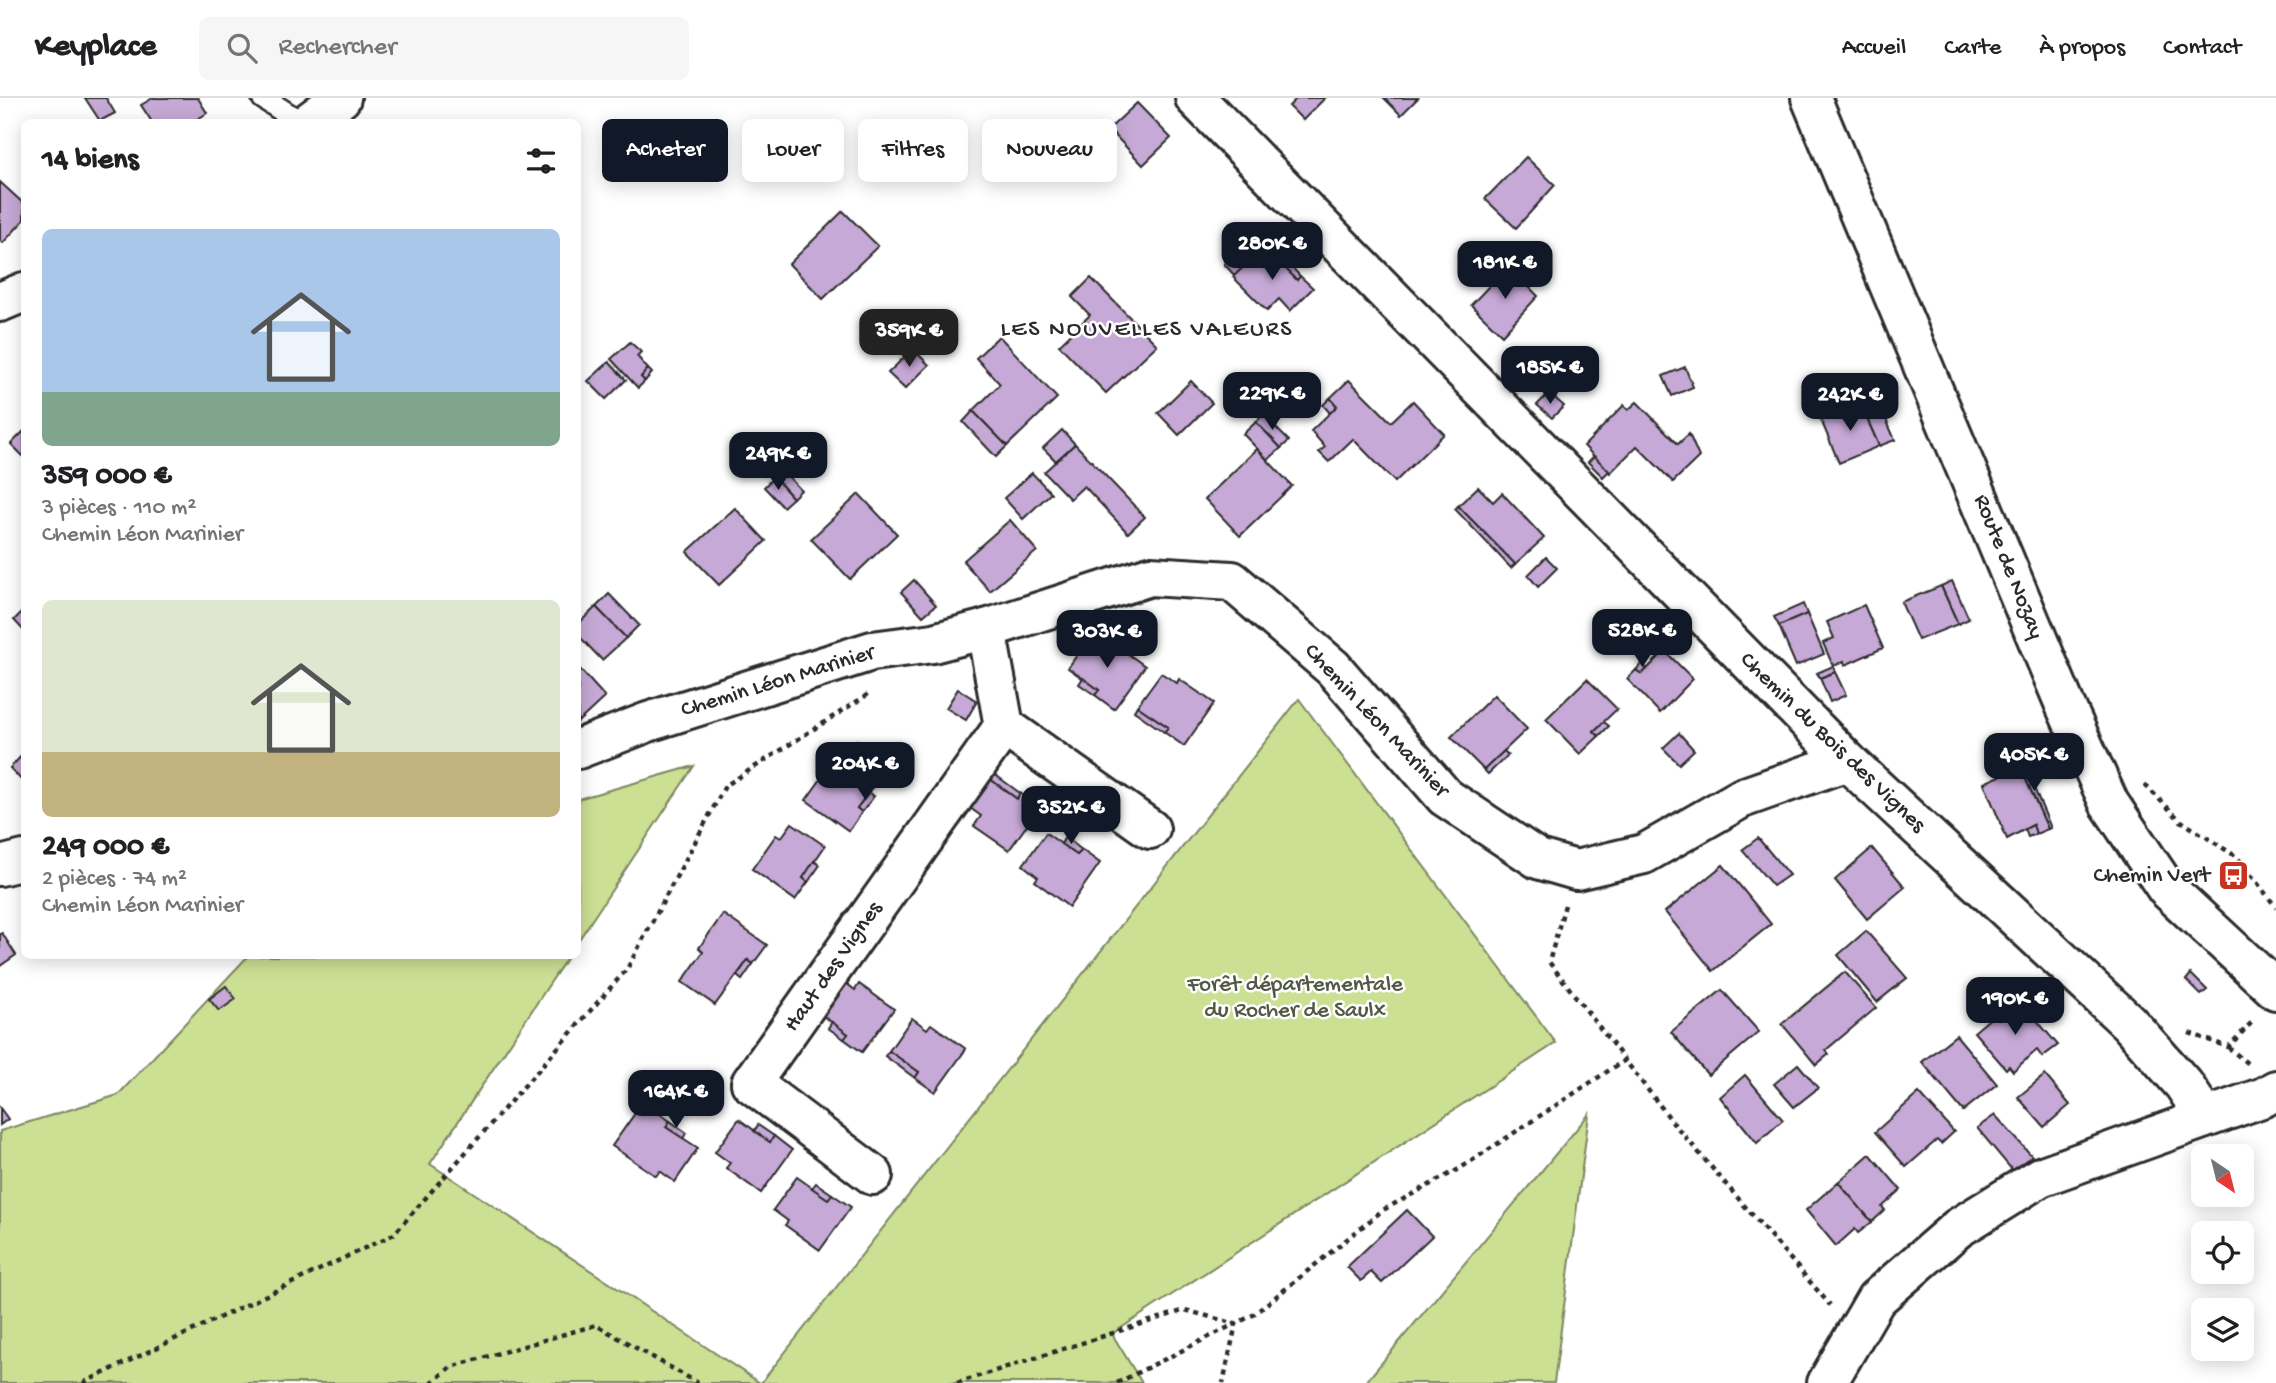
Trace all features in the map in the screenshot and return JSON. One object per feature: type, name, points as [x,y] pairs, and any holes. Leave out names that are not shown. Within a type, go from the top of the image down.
[{"type":"street","points":[[313,119],[341,98]]},
{"type":"street","name":"Chemin du Bois des Vignes","points":[[1195,98],[1847,761],[2128,1022],[2183,1085],[2205,1117]]},
{"type":"street","name":"Route de Nozay","points":[[1811,98],[2065,705],[2109,803],[2166,888],[2276,990]]},
{"type":"street","points":[[0,302],[21,293]]},
{"type":"street","name":"Chemin Léon Marinier","points":[[581,747],[648,722],[872,650],[933,643],[986,629],[1150,576],[1232,581],[1333,668],[1444,797],[1538,859],[1576,870],[1644,854],[1742,798],[1847,761]]},
{"type":"street","points":[[986,629],[1004,726],[1150,829]]},
{"type":"street","name":"Haut des Vignes","points":[[873,1174],[751,1083],[1004,726]]},
{"type":"street","points":[[0,866],[21,861]]},
{"type":"street","points":[[1827,1383],[1854,1332],[1876,1300],[1958,1228],[2039,1177],[2276,1090]]},
{"type":"lane","points":[[262,98],[295,119]]},
{"type":"path","points":[[83,1383],[394,1234],[627,969],[725,786],[874,691]]},
{"type":"path","points":[[1576,870],[1549,962],[1675,1125],[1854,1332]]},
{"type":"path","points":[[1117,1383],[1253,1315],[1383,1210],[1460,1170],[1625,1060]]},
{"type":"path","points":[[957,1383],[1185,1310],[1236,1324]]},
{"type":"path","points":[[1223,1383],[1236,1324]]},
{"type":"path","points":[[431,1383],[451,1367],[596,1325],[698,1383]]},
{"type":"green space","name":"Forêt départementale du Rocher de Saulx","points":[[1299,699],[1556,1043],[1112,1334],[1142,1383],[761,1383]]},
{"type":"green space","points":[[694,766],[581,936],[581,798]]},
{"type":"green space","points":[[245,959],[566,959],[430,1164],[760,1383],[0,1383],[0,1131],[118,1095]]},
{"type":"green space","points":[[1589,1114],[1554,1383],[1365,1383]]},
{"type":"building","points":[[85,98],[106,98],[115,113],[99,119]]},
{"type":"building","points":[[153,98],[198,98],[207,113],[198,119],[150,119],[141,105]]},
{"type":"building","points":[[1297,98],[1325,98],[1303,120],[1289,106]]},
{"type":"building","points":[[1384,98],[1418,98],[1401,115]]},
{"type":"building","points":[[1137,103],[1171,138],[1143,165],[1117,137],[1117,122]]},
{"type":"building","points":[[1526,157],[1555,185],[1516,228],[1485,199]]},
{"type":"building","points":[[0,182],[21,201],[21,223],[3,243],[0,241]]},
{"type":"building","points":[[843,211],[878,246],[823,299],[789,264]]},
{"type":"building","points":[[1247,238],[1252,238],[1263,248],[1235,276],[1225,265],[1224,259]]},
{"type":"building","points":[[1264,247],[1297,280],[1300,276],[1313,288],[1290,311],[1279,299],[1267,311],[1233,277]]},
{"type":"building","points":[[1285,260],[1300,276],[1297,280],[1281,264]]},
{"type":"building","points":[[1508,266],[1538,296],[1502,335],[1471,305]]},
{"type":"building","points":[[1091,278],[1157,345],[1106,393],[1059,345],[1090,315],[1072,297]]},
{"type":"building","points":[[999,336],[1057,398],[1007,446],[973,411],[1000,384],[976,358]]},
{"type":"building","points":[[630,342],[641,352],[637,356],[648,369],[641,377],[645,381],[638,388],[611,359]]},
{"type":"building","points":[[913,349],[929,365],[905,389],[888,373]]},
{"type":"building","points":[[609,362],[626,380],[606,399],[588,381]]},
{"type":"building","points":[[1685,367],[1693,387],[1672,396],[1663,376]]},
{"type":"building","points":[[648,369],[652,373],[645,381],[641,377]]},
{"type":"building","points":[[1349,380],[1391,422],[1413,401],[1444,434],[1395,482],[1353,439],[1329,462],[1319,452],[1325,447],[1311,431],[1337,406],[1330,398]]},
{"type":"building","points":[[1191,381],[1212,403],[1179,435],[1158,413]]},
{"type":"building","points":[[1861,382],[1871,386],[1874,397],[1860,403],[1852,385]]},
{"type":"building","points":[[1852,385],[1860,403],[1822,419],[1818,410],[1821,399]]},
{"type":"building","points":[[1549,393],[1564,406],[1552,418],[1537,405]]},
{"type":"building","points":[[1876,396],[1895,440],[1879,446],[1860,403]]},
{"type":"building","points":[[1330,398],[1337,406],[1330,413],[1323,405]]},
{"type":"building","points":[[1637,402],[1678,444],[1689,434],[1699,457],[1673,482],[1637,446],[1610,473],[1584,446],[1624,405],[1628,410]]},
{"type":"building","points":[[1860,403],[1879,446],[1839,463],[1821,420]]},
{"type":"building","points":[[973,411],[1007,446],[996,457],[963,422]]},
{"type":"building","points":[[1263,415],[1289,441],[1281,448],[1256,422]]},
{"type":"building","points":[[1256,422],[1281,448],[1268,460],[1243,434]]},
{"type":"building","points":[[1062,430],[1075,444],[1056,461],[1043,448]]},
{"type":"building","points":[[21,434],[21,454],[11,444]]},
{"type":"building","points":[[1075,444],[1145,517],[1128,533],[1084,486],[1070,499],[1044,472]]},
{"type":"building","points":[[1257,449],[1292,486],[1240,536],[1205,499]]},
{"type":"building","points":[[1594,456],[1609,471],[1603,477],[1588,462]]},
{"type":"building","points":[[782,470],[801,490],[793,498],[774,477]]},
{"type":"building","points":[[1032,473],[1051,493],[1023,519],[1004,498]]},
{"type":"building","points":[[774,477],[793,498],[783,507],[764,487]]},
{"type":"building","points":[[1478,487],[1493,502],[1502,493],[1544,538],[1515,564],[1458,506]]},
{"type":"building","points":[[859,494],[897,534],[850,579],[811,539]]},
{"type":"building","points":[[1458,506],[1515,564],[1511,568],[1455,509]]},
{"type":"building","points":[[735,508],[766,541],[719,585],[687,552]]},
{"type":"building","points":[[1010,520],[1037,551],[990,591],[963,561]]},
{"type":"building","points":[[1546,557],[1557,568],[1538,587],[1528,575]]},
{"type":"building","points":[[914,580],[936,605],[923,616],[901,592]]},
{"type":"building","points":[[1952,581],[1969,619],[1958,624],[1941,586]]},
{"type":"building","points":[[1941,586],[1958,624],[1918,640],[1901,602]]},
{"type":"building","points":[[609,594],[639,625],[626,638],[596,607]]},
{"type":"building","points":[[1803,604],[1807,614],[1779,626],[1774,617]]},
{"type":"building","points":[[1864,605],[1883,648],[1845,665],[1844,661],[1833,666],[1823,643],[1834,638],[1827,622]]},
{"type":"building","points":[[596,607],[626,638],[602,660],[581,638],[581,621]]},
{"type":"building","points":[[21,613],[21,628],[14,620]]},
{"type":"building","points":[[1807,614],[1824,654],[1796,666],[1779,626]]},
{"type":"building","points":[[1091,635],[1106,645],[1110,641],[1145,666],[1114,709],[1095,695],[1099,690],[1068,668]]},
{"type":"building","points":[[1665,651],[1693,679],[1660,713],[1627,679],[1636,670],[1642,674]]},
{"type":"building","points":[[1642,663],[1647,669],[1642,674],[1636,670]]},
{"type":"building","points":[[1833,666],[1835,672],[1820,678],[1817,673]]},
{"type":"building","points":[[581,670],[605,697],[581,719]]},
{"type":"building","points":[[1835,672],[1846,695],[1830,702],[1820,678]]},
{"type":"building","points":[[1161,673],[1177,683],[1179,679],[1214,703],[1184,746],[1164,732],[1168,727],[1137,706]]},
{"type":"building","points":[[1083,678],[1099,690],[1095,695],[1079,684]]},
{"type":"building","points":[[1587,679],[1617,709],[1594,731],[1599,736],[1580,754],[1546,719]]},
{"type":"building","points":[[958,689],[977,701],[966,720],[946,708]]},
{"type":"building","points":[[1494,695],[1527,729],[1484,770],[1451,737]]},
{"type":"building","points":[[1137,706],[1168,727],[1164,732],[1134,711]]},
{"type":"building","points":[[1604,722],[1609,726],[1599,736],[1594,731]]},
{"type":"building","points":[[1679,733],[1694,750],[1679,764],[1663,748]]},
{"type":"building","points":[[857,740],[890,763],[857,808],[862,812],[849,831],[806,800],[831,765],[836,768]]},
{"type":"building","points":[[1504,751],[1508,755],[1488,774],[1484,770]]},
{"type":"building","points":[[21,756],[21,780],[10,768]]},
{"type":"building","points":[[2022,760],[2051,828],[2048,829],[2018,762]]},
{"type":"building","points":[[2018,762],[2048,829],[2036,834],[2033,825],[2007,839],[1984,783],[2000,776],[1998,769]]},
{"type":"building","points":[[990,771],[1020,793],[1017,799],[986,776]]},
{"type":"building","points":[[986,776],[1017,799],[1020,793],[1040,807],[1009,850],[974,826],[981,816],[966,805]]},
{"type":"building","points":[[869,793],[874,796],[862,812],[857,808]]},
{"type":"building","points":[[792,823],[825,846],[803,878],[808,882],[795,900],[752,869],[776,835],[781,838]]},
{"type":"building","points":[[2033,825],[2036,834],[2028,837],[2025,829]]},
{"type":"building","points":[[1046,833],[1077,855],[1082,850],[1100,863],[1069,907],[1035,881],[1038,877],[1023,865]]},
{"type":"building","points":[[1065,837],[1082,850],[1077,855],[1061,844]]},
{"type":"building","points":[[1758,838],[1789,875],[1773,886],[1742,850]]},
{"type":"building","points":[[1872,848],[1905,887],[1867,919],[1835,880]]},
{"type":"building","points":[[814,861],[820,865],[808,882],[803,878]]},
{"type":"building","points":[[1723,865],[1771,924],[1713,971],[1665,912]]},
{"type":"building","points":[[723,914],[767,945],[753,964],[748,960],[715,1005],[682,982],[703,952],[699,948]]},
{"type":"building","points":[[1866,931],[1907,978],[1877,1002],[1838,955]]},
{"type":"building","points":[[2,933],[16,955],[0,966],[0,934]]},
{"type":"building","points":[[748,960],[753,964],[742,980],[737,976]]},
{"type":"building","points":[[1845,972],[1876,1008],[1826,1050],[1829,1054],[1816,1065],[1782,1024]]},
{"type":"building","points":[[2191,974],[2207,990],[2201,995],[2186,980]]},
{"type":"building","points":[[841,979],[855,990],[859,984],[894,1009],[862,1052],[844,1039],[848,1034],[816,1011]]},
{"type":"building","points":[[226,986],[236,999],[219,1011],[209,999]]},
{"type":"building","points":[[1722,990],[1759,1032],[1708,1075],[1671,1032]]},
{"type":"building","points":[[2021,1002],[2058,1045],[2042,1057],[2037,1050],[2013,1071],[2009,1066],[2006,1069],[1974,1032],[1994,1015],[1999,1019]]},
{"type":"building","points":[[912,1018],[927,1029],[931,1024],[966,1049],[935,1092],[915,1078],[919,1072],[889,1051]]},
{"type":"building","points":[[832,1022],[848,1034],[844,1039],[828,1028]]},
{"type":"building","points":[[1956,1035],[1997,1084],[1963,1111],[1922,1062]]},
{"type":"building","points":[[889,1051],[919,1072],[915,1078],[885,1056]]},
{"type":"building","points":[[1798,1064],[1818,1088],[1794,1107],[1774,1084]]},
{"type":"building","points":[[1745,1075],[1783,1120],[1757,1143],[1720,1097]]},
{"type":"building","points":[[2045,1075],[2070,1105],[2044,1127],[2018,1097]]},
{"type":"building","points":[[1919,1093],[1954,1132],[1941,1144],[1937,1140],[1906,1167],[1875,1132]]},
{"type":"building","points":[[643,1102],[670,1121],[666,1127],[698,1148],[675,1182],[660,1171],[656,1176],[612,1146]]},
{"type":"building","points":[[0,1108],[8,1119],[0,1125]]},
{"type":"building","points":[[1995,1115],[2032,1156],[2012,1170],[1977,1128]]},
{"type":"building","points":[[739,1119],[770,1142],[774,1136],[792,1150],[761,1193],[726,1168],[730,1163],[715,1152]]},
{"type":"building","points":[[670,1121],[687,1133],[683,1138],[666,1127]]},
{"type":"building","points":[[758,1125],[774,1136],[770,1142],[754,1131]]},
{"type":"building","points":[[1870,1154],[1901,1190],[1882,1207],[1885,1210],[1872,1222],[1838,1182]]},
{"type":"building","points":[[797,1177],[828,1199],[832,1194],[851,1207],[820,1250],[785,1225],[788,1221],[773,1210]]},
{"type":"building","points":[[1838,1182],[1872,1222],[1858,1233],[1855,1229],[1836,1246],[1806,1210]]},
{"type":"building","points":[[816,1183],[832,1194],[828,1199],[812,1188]]},
{"type":"building","points":[[1407,1210],[1432,1236],[1382,1283],[1371,1272],[1361,1281],[1347,1267]]},
{"type":"place","name":"Chemin Vert","points":[[2233,876]]},
{"type":"district","name":"LES NOUVELLES VALEURS","points":[[1147,330]]}]
